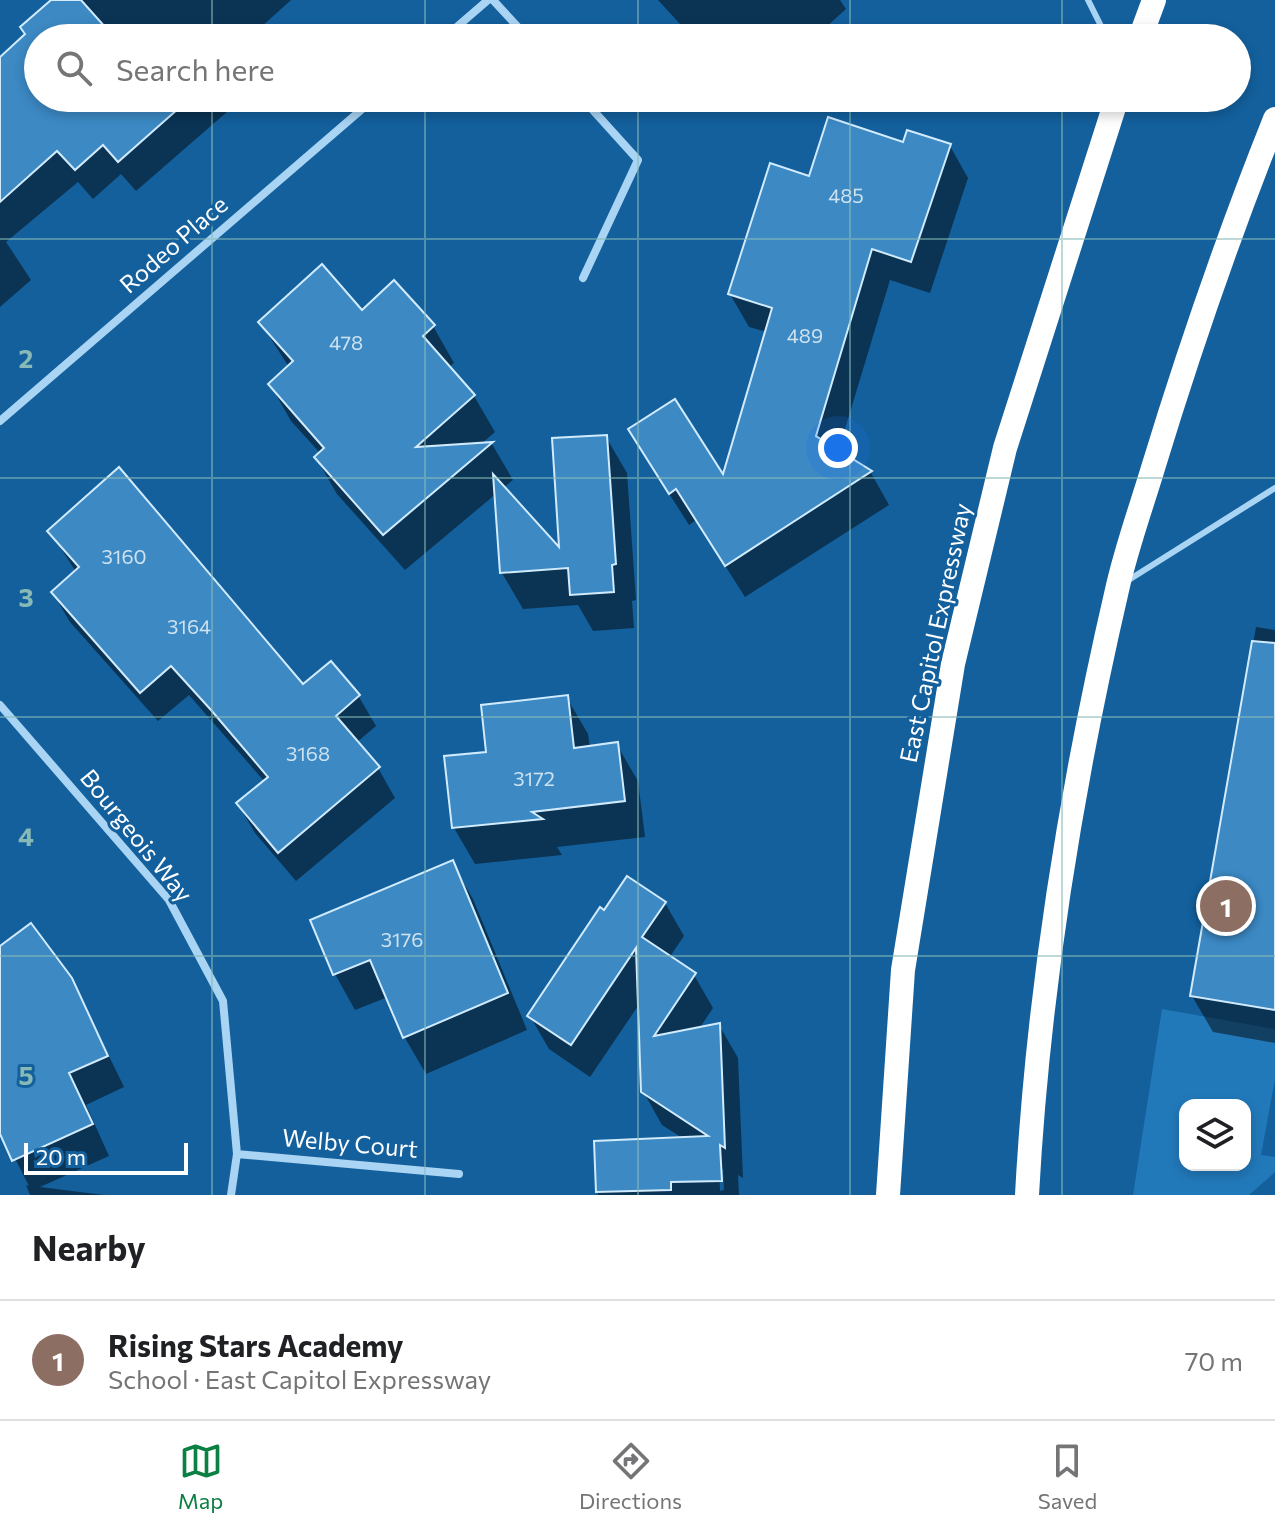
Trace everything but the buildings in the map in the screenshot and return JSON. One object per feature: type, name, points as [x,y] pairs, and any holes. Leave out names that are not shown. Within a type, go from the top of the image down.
[{"type":"highway","points":[[1145,24],[1154,0]]},
{"type":"highway","name":"East Capitol Expressway","points":[[888,1195],[903,970],[953,664],[1005,448],[1113,112]]},
{"type":"highway","points":[[1027,1195],[1049,950],[1079,776],[1117,588],[1181,376],[1237,212],[1275,119]]},
{"type":"street","points":[[461,24],[491,0],[514,24]]},
{"type":"street","name":"Rodeo Place","points":[[0,421],[359,112]]},
{"type":"street","points":[[583,278],[638,160],[595,112]]},
{"type":"street","name":"Bourgeois Way","points":[[0,705],[169,900],[223,1001],[237,1154],[231,1195]]},
{"type":"street","name":"Welby Court","points":[[237,1154],[459,1174]]},
{"type":"lane","points":[[1088,0],[1100,24]]},
{"type":"lane","points":[[1117,588],[1275,488]]},
{"type":"shaded area","points":[[1162,1009],[1275,1029],[1275,1079],[1261,1155],[1275,1157],[1275,1172],[1249,1195],[1133,1195]]},
{"type":"place","name":"Rising Stars Academy","points":[[1226,906]]}]
